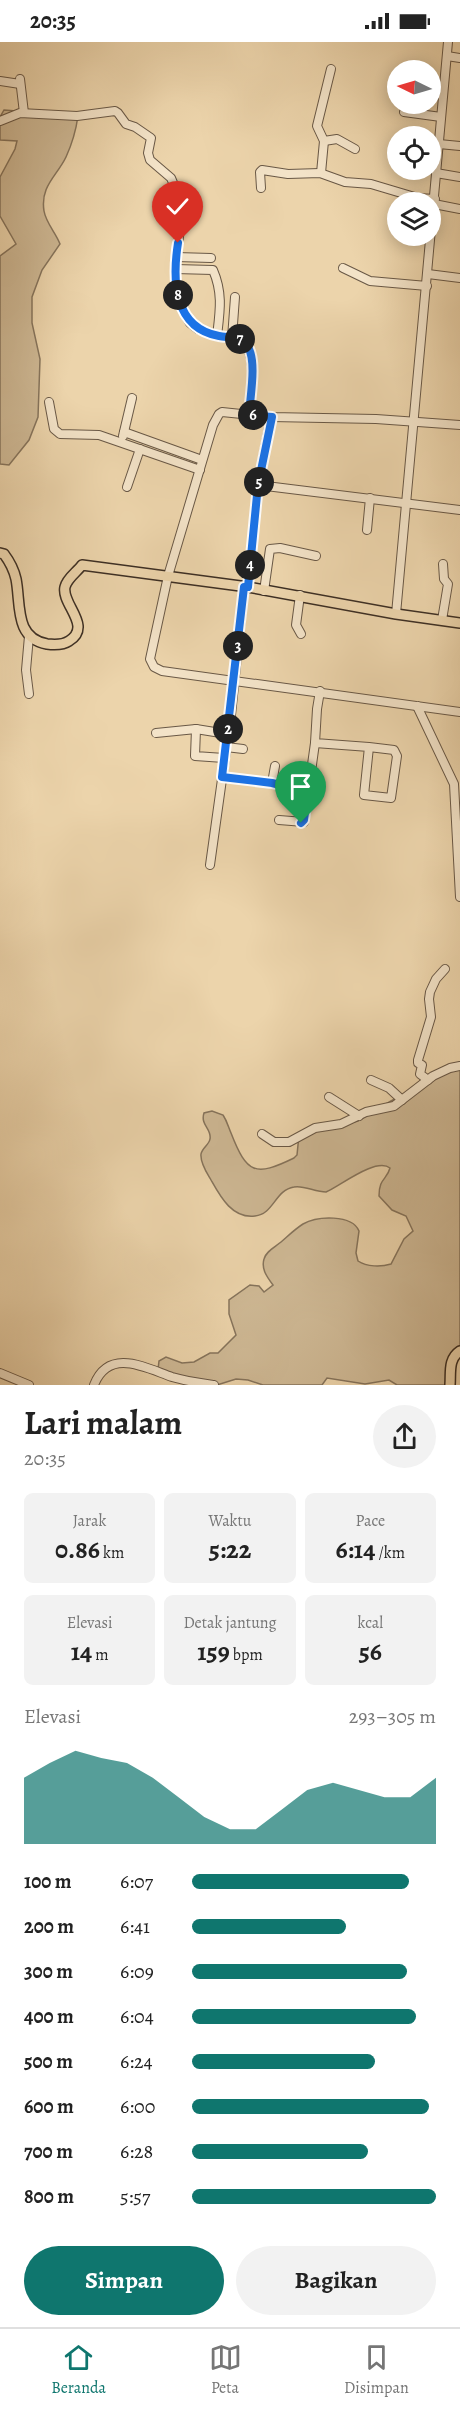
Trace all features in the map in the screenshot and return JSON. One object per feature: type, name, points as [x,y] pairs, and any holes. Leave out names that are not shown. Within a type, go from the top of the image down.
[{"type":"main road","points":[[0,553],[4,554],[12,566],[17,581],[18,611],[29,636],[51,645],[61,645],[73,638],[78,625],[64,590],[67,582],[82,565],[300,595],[396,614],[460,623]]},
{"type":"main road","points":[[450,1385],[451,1362],[460,1351]]},
{"type":"street","points":[[440,126],[448,42]]},
{"type":"street","points":[[447,56],[460,58]]},
{"type":"street","points":[[321,173],[324,141],[317,126],[331,69]]},
{"type":"street","points":[[0,81],[20,81],[24,113]]},
{"type":"street","points":[[0,120],[24,113],[77,116],[117,112],[126,124],[148,136],[151,141],[148,158],[171,178],[174,185],[175,206],[180,228],[175,269],[177,290],[190,323],[217,336],[243,340],[252,357],[249,415]]},
{"type":"street","points":[[419,114],[441,117]]},
{"type":"street","points":[[324,141],[337,139],[355,149]]},
{"type":"street","points":[[441,144],[460,146]]},
{"type":"street","points":[[261,188],[260,172],[262,170],[288,174],[321,173],[345,182],[371,184],[398,192]]},
{"type":"street","points":[[441,175],[460,177]]},
{"type":"street","points":[[441,204],[460,209]]},
{"type":"street","points":[[396,614],[431,246]]},
{"type":"street","points":[[177,257],[211,258]]},
{"type":"street","points":[[343,268],[370,281],[427,286]]},
{"type":"street","points":[[175,269],[213,270],[216,285],[221,294],[217,336]]},
{"type":"street","points":[[428,274],[460,278]]},
{"type":"street","points":[[232,338],[234,297]]},
{"type":"street","points":[[120,443],[132,398]]},
{"type":"street","points":[[49,402],[54,429],[64,434],[99,435],[200,470]]},
{"type":"street","points":[[460,425],[272,417],[222,412],[219,414],[202,460],[168,576],[150,658],[152,664],[162,671],[460,712]]},
{"type":"street","points":[[210,865],[258,485],[272,417]]},
{"type":"street","points":[[124,432],[202,460]]},
{"type":"street","points":[[127,487],[140,450]]},
{"type":"street","points":[[258,485],[460,510]]},
{"type":"street","points":[[367,530],[370,498]]},
{"type":"street","points":[[264,591],[268,553],[272,548],[316,556]]},
{"type":"street","points":[[442,620],[448,584],[444,579],[443,564]]},
{"type":"street","points":[[300,595],[296,625],[301,634]]},
{"type":"street","points":[[29,636],[26,670],[29,694]]},
{"type":"street","points":[[279,820],[303,823],[320,691]]},
{"type":"street","points":[[417,706],[454,784],[460,897]]},
{"type":"street","points":[[156,733],[196,729],[227,734]]},
{"type":"street","points":[[196,729],[195,755],[224,758]]},
{"type":"street","points":[[315,743],[369,747],[396,753],[391,798],[364,795],[369,747]]},
{"type":"street","points":[[226,747],[243,749]]},
{"type":"street","points":[[272,783],[275,766]]},
{"type":"street","points":[[222,777],[272,783],[308,792]]},
{"type":"street","points":[[428,1080],[420,1074],[422,1065],[418,1064],[418,1060],[431,1017],[430,992],[436,979],[445,969]]},
{"type":"street","points":[[262,1134],[281,1144],[315,1128],[341,1124],[394,1106],[428,1080],[450,1068],[460,1066]]},
{"type":"street","points":[[371,1080],[389,1088],[402,1100]]},
{"type":"street","points":[[329,1097],[360,1116]]},
{"type":"street","points":[[94,1385],[104,1370],[131,1363],[150,1367],[196,1384],[214,1385]]},
{"type":"street","points":[[0,1373],[29,1385]]},
{"type":"shaded area","points":[[4,110],[78,116],[68,152],[47,188],[43,202],[47,220],[60,244],[42,270],[32,297],[32,323],[40,359],[38,417],[29,440],[9,465],[0,464],[0,256],[16,244],[0,216],[0,177],[17,141],[0,140],[0,117]]},
{"type":"shaded area","points":[[455,1067],[460,1067],[460,1356],[454,1367],[450,1385],[397,1385],[389,1380],[365,1384],[327,1378],[322,1385],[263,1385],[236,1379],[217,1385],[167,1377],[158,1370],[159,1361],[166,1357],[182,1363],[194,1362],[210,1353],[218,1353],[236,1335],[229,1314],[229,1300],[250,1285],[259,1286],[264,1292],[273,1285],[264,1270],[265,1256],[303,1224],[317,1219],[334,1218],[355,1225],[359,1231],[356,1253],[358,1261],[374,1266],[391,1264],[404,1239],[413,1231],[406,1216],[392,1210],[379,1196],[380,1186],[390,1168],[384,1166],[367,1169],[326,1192],[302,1187],[288,1189],[261,1214],[247,1216],[240,1214],[223,1199],[203,1164],[201,1154],[210,1136],[204,1121],[204,1113],[212,1111],[223,1115],[242,1157],[248,1164],[254,1168],[270,1168],[297,1155],[299,1135],[358,1121]]},
{"type":"route","points":[[178,243],[176,284],[185,314],[190,323],[198,329],[217,336],[238,338],[245,342],[252,357],[249,415],[272,417],[258,485],[248,587],[244,587],[231,715],[222,777],[272,783],[308,792],[304,820],[301,823]]}]
